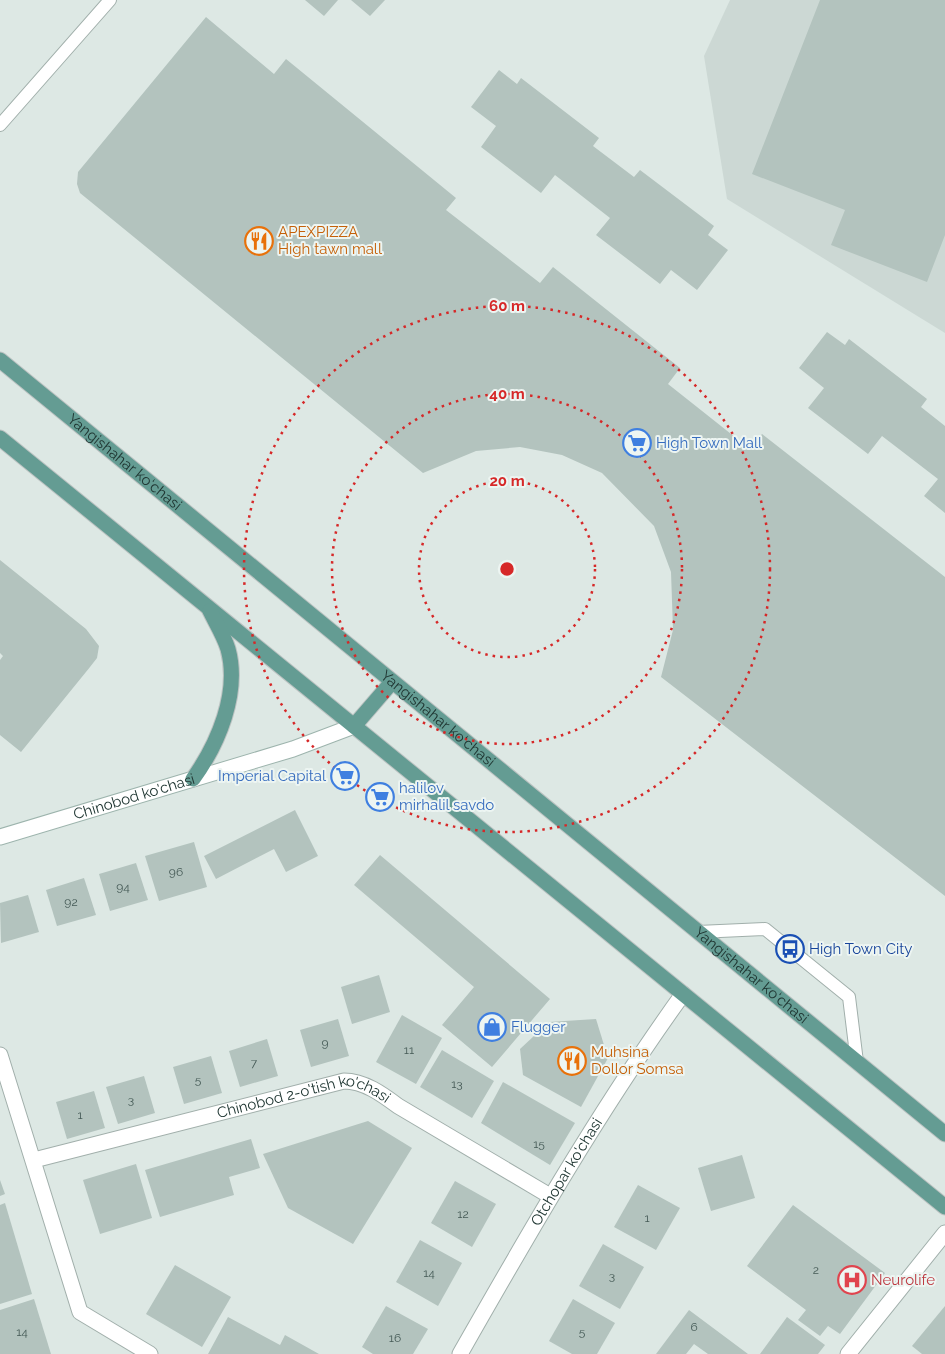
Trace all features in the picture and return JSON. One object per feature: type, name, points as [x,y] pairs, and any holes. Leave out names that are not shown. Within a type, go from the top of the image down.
[{"type":"main road","name":"Yangishahar ko‘chasi","points":[[0,360],[945,1134]]},
{"type":"main road","points":[[0,438],[945,1207]]},
{"type":"main road","points":[[193,779],[206,761],[216,741],[224,719],[232,673],[228,648],[208,607]]},
{"type":"main road","name":"Chinobod ko'chasi","points":[[354,726],[392,682]]},
{"type":"street","name":"Chinobod ko'chasi","points":[[0,837],[293,749],[354,726]]},
{"type":"street","name":"Otchopar ko'chasi","points":[[460,1354],[550,1196],[646,1044],[683,994]]},
{"type":"street","points":[[0,1055],[80,1312],[150,1354]]},
{"type":"street","name":"Chinobod 2-o'tish ko'chasi","points":[[34,1160],[344,1081],[355,1081],[384,1095],[398,1106],[550,1196]]},
{"type":"street","points":[[848,1354],[945,1233]]},
{"type":"lane","points":[[0,125],[110,0]]},
{"type":"lane","points":[[698,932],[765,929],[849,997],[857,1062]]},
{"type":"shaded area","points":[[730,0],[945,0],[945,333],[727,199],[704,56]]},
{"type":"building","points":[[305,0],[338,0],[324,16]]},
{"type":"building","points":[[351,0],[385,0],[370,16]]},
{"type":"building","points":[[820,0],[945,0],[945,235],[927,282],[831,245],[845,210],[752,174]]},
{"type":"building","points":[[206,17],[274,74],[286,59],[456,198],[446,210],[540,283],[553,267],[680,368],[668,384],[750,449],[762,434],[945,577],[945,896],[661,677],[673,630],[671,572],[654,526],[602,473],[562,455],[520,447],[476,451],[423,473],[80,193],[77,184],[78,172]]},
{"type":"building","points":[[499,70],[517,84],[521,78],[599,138],[593,146],[634,177],[640,170],[714,226],[708,235],[728,250],[697,290],[671,270],[660,284],[596,235],[610,218],[555,175],[541,193],[481,147],[496,126],[471,107]]},
{"type":"building","points":[[827,332],[845,345],[849,339],[927,399],[921,407],[945,426],[945,513],[924,496],[938,479],[882,436],[868,454],[808,408],[824,388],[799,368]]},
{"type":"building","points":[[0,560],[86,629],[99,646],[97,658],[21,752],[0,735],[0,660],[3,656],[0,653]]},
{"type":"building","points":[[295,810],[318,856],[286,872],[274,849],[216,879],[204,856]]},
{"type":"building","points":[[194,842],[207,887],[159,901],[145,856]]},
{"type":"building","points":[[380,855],[550,999],[492,1067],[442,1025],[474,987],[354,885]]},
{"type":"building","points":[[136,863],[148,900],[110,911],[99,874]]},
{"type":"building","points":[[84,878],[96,915],[57,926],[46,890]]},
{"type":"building","points":[[28,895],[39,932],[1,943],[0,903]]},
{"type":"building","points":[[379,975],[390,1012],[352,1024],[341,987]]},
{"type":"building","points":[[402,1015],[442,1038],[416,1084],[376,1062]]},
{"type":"building","points":[[338,1019],[349,1056],[311,1067],[300,1030]]},
{"type":"building","points":[[596,1019],[608,1058],[581,1107],[523,1075],[520,1049],[549,1022]]},
{"type":"building","points":[[267,1039],[278,1076],[240,1087],[229,1051]]},
{"type":"building","points":[[442,1050],[494,1081],[472,1118],[420,1087]]},
{"type":"building","points":[[211,1056],[222,1093],[184,1104],[173,1067]]},
{"type":"building","points":[[144,1076],[155,1113],[118,1124],[106,1087]]},
{"type":"building","points":[[503,1082],[575,1123],[550,1165],[481,1123]]},
{"type":"building","points":[[94,1091],[105,1128],[67,1139],[56,1102]]},
{"type":"building","points":[[368,1121],[412,1148],[353,1244],[288,1208],[263,1154]]},
{"type":"building","points":[[251,1139],[260,1168],[229,1177],[234,1195],[160,1217],[145,1170]]},
{"type":"building","points":[[742,1155],[755,1198],[711,1211],[698,1168]]},
{"type":"building","points":[[136,1164],[152,1218],[100,1234],[83,1180]]},
{"type":"building","points":[[0,1180],[5,1194],[0,1196]]},
{"type":"building","points":[[455,1181],[496,1204],[472,1247],[431,1223]]},
{"type":"building","points":[[638,1185],[680,1208],[656,1250],[614,1227]]},
{"type":"building","points":[[5,1203],[32,1294],[0,1304],[0,1205]]},
{"type":"building","points":[[793,1205],[885,1273],[840,1334],[828,1326],[820,1336],[798,1320],[806,1310],[747,1266]]},
{"type":"building","points":[[420,1240],[462,1263],[438,1306],[396,1282]]},
{"type":"building","points":[[603,1244],[644,1267],[620,1309],[579,1286]]},
{"type":"building","points":[[175,1265],[231,1297],[202,1347],[146,1314]]},
{"type":"building","points":[[34,1299],[51,1354],[0,1354],[0,1310]]},
{"type":"building","points":[[573,1299],[615,1323],[597,1354],[572,1354],[549,1341]]},
{"type":"building","points":[[386,1306],[428,1329],[413,1354],[373,1354],[362,1347]]},
{"type":"building","points":[[945,1306],[945,1354],[922,1354],[912,1346]]},
{"type":"building","points":[[689,1310],[748,1354],[708,1354],[694,1344],[686,1354],[656,1354]]},
{"type":"building","points":[[228,1317],[280,1345],[285,1335],[319,1354],[208,1354]]},
{"type":"building","points":[[787,1317],[825,1345],[818,1354],[760,1354]]},
{"type":"place","name":"APEXPIZZA High tawn mall","points":[[259,241]]},
{"type":"place","name":"High Town Mall","points":[[637,443]]},
{"type":"place","name":"Imperial Capital","points":[[345,776]]},
{"type":"place","name":"halilov mirhalil savdo","points":[[380,797]]},
{"type":"place","name":"High Town City","points":[[790,949]]},
{"type":"place","name":"Flugger","points":[[492,1027]]},
{"type":"place","name":"Muhsina Dollor Somsa","points":[[572,1061]]},
{"type":"place","name":"Neurolife","points":[[852,1280]]}]
